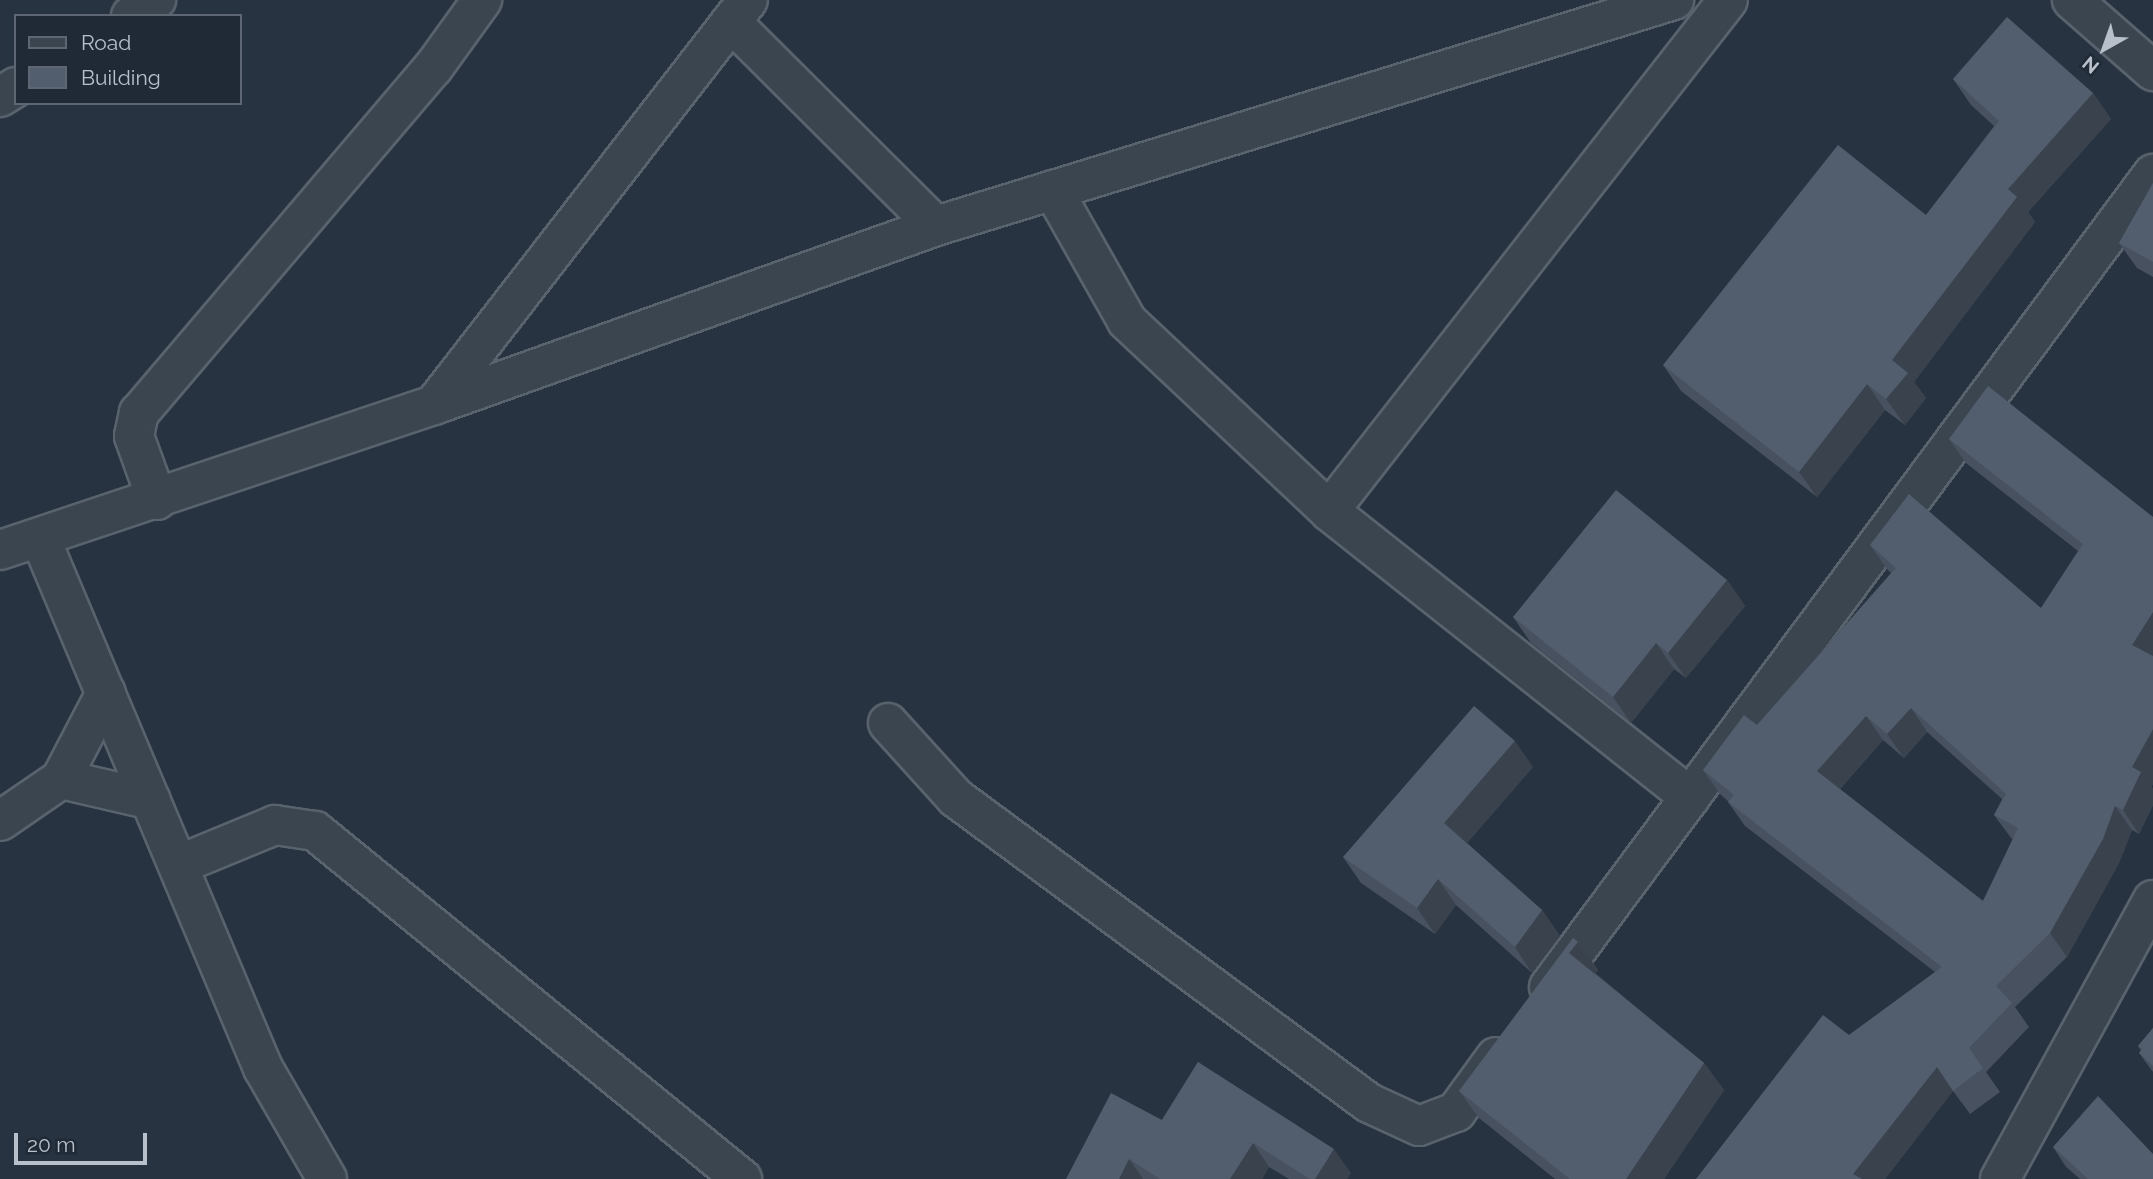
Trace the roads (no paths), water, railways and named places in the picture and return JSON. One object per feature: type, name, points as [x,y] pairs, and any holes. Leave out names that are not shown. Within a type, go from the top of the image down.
[{"type":"street","points":[[134,14],[156,0]]},
{"type":"street","points":[[157,500],[134,436],[139,413],[433,68],[482,0]]},
{"type":"street","points":[[0,550],[41,540],[434,405],[936,226],[1674,0]]},
{"type":"street","points":[[1329,512],[1728,0]]},
{"type":"street","points":[[2073,0],[2153,71]]},
{"type":"street","points":[[434,405],[740,11],[936,226]]},
{"type":"street","points":[[888,723],[956,798],[1369,1103],[1419,1126],[1456,1112],[2153,174]]},
{"type":"street","points":[[1053,190],[1127,321],[1329,512],[1690,797]]},
{"type":"street","points":[[41,540],[263,1068],[327,1179]]},
{"type":"street","points":[[0,821],[61,779],[106,693]]},
{"type":"street","points":[[61,779],[151,800]]},
{"type":"street","points":[[178,865],[275,825],[315,831],[742,1179]]},
{"type":"street","points":[[2000,1179],[2153,900]]}]
